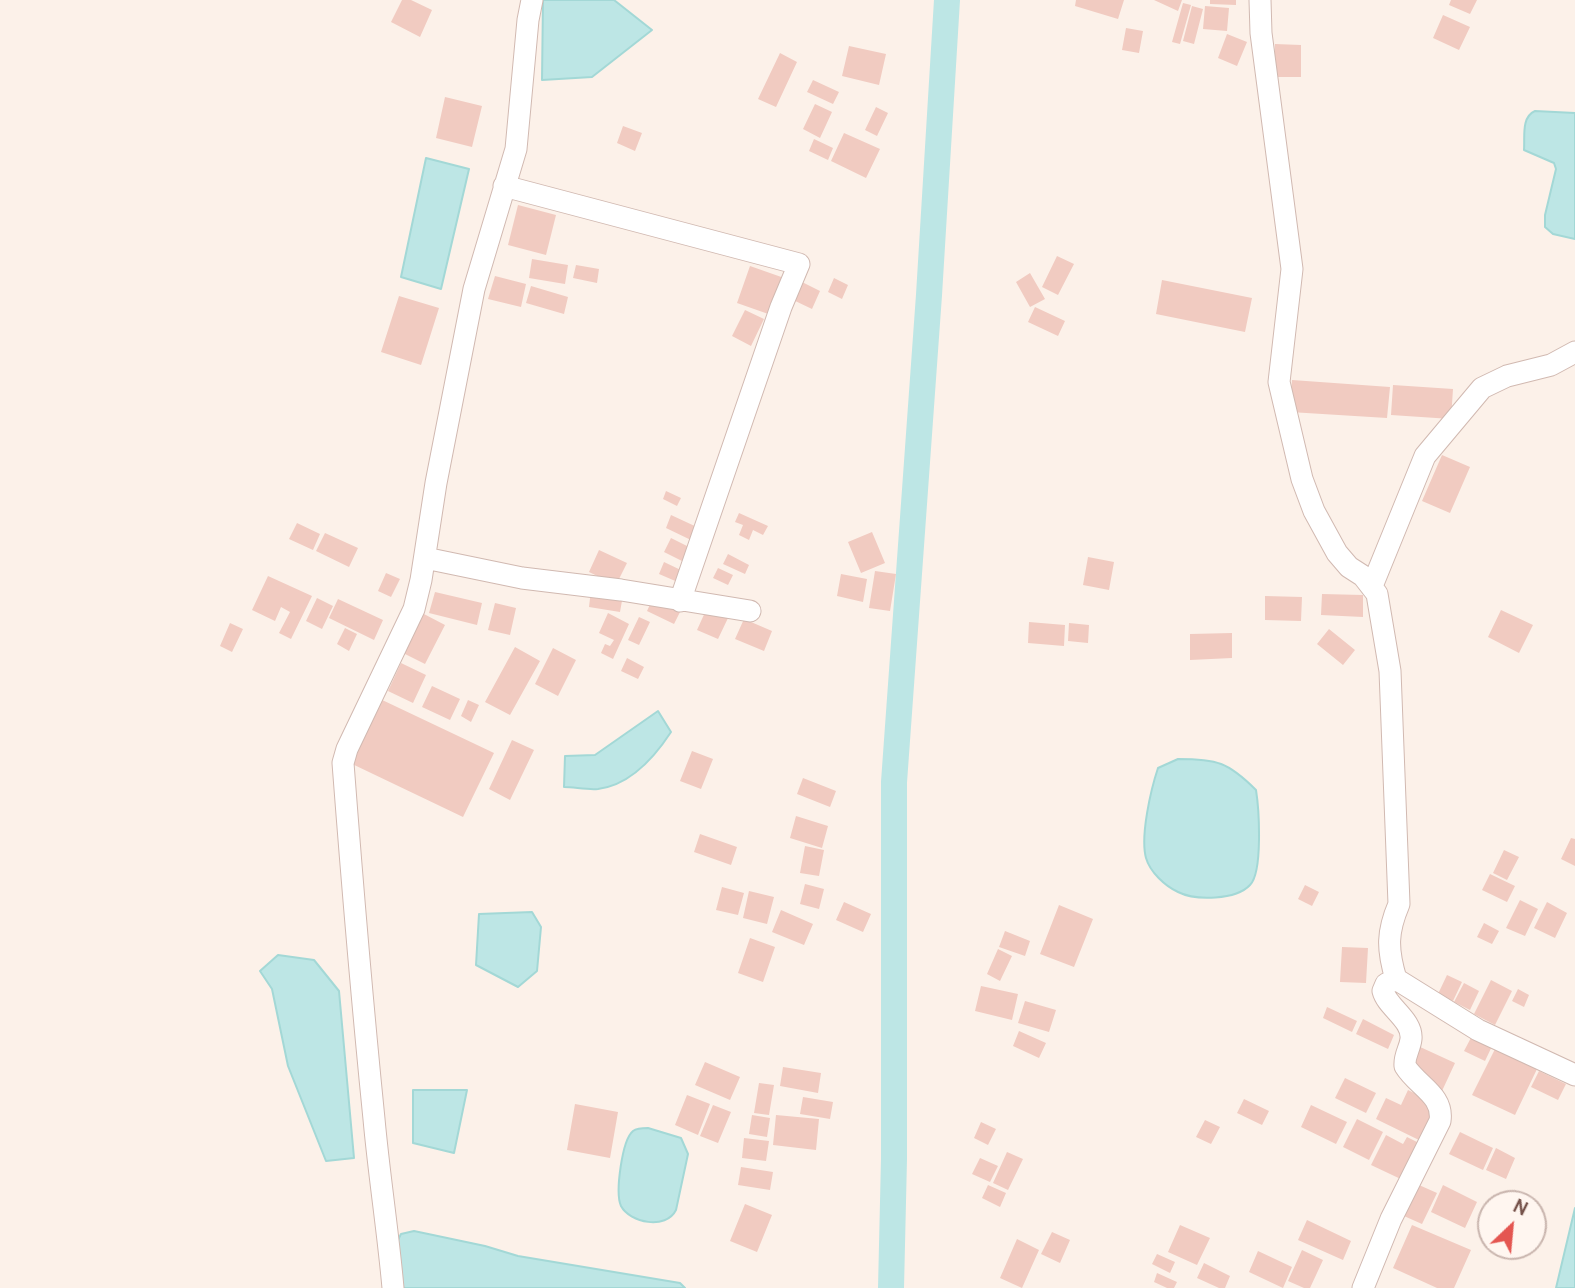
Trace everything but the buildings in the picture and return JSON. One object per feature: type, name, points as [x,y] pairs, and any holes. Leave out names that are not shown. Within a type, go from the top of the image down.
[{"type":"street","points":[[393,1288],[388,1221],[374,1123],[359,973],[344,763],[347,749],[414,609],[474,289],[516,149],[532,0]]},
{"type":"street","points":[[1260,0],[1261,33],[1292,269],[1279,382],[1282,398],[1302,478],[1323,531],[1337,553],[1377,594],[1390,671],[1399,904],[1389,933],[1390,958],[1396,979],[1478,1030],[1575,1076]]},
{"type":"street","points":[[504,186],[799,264],[781,307],[680,601]]},
{"type":"street","points":[[1372,586],[1425,456],[1482,388],[1507,376],[1551,365],[1575,352]]},
{"type":"street","points":[[425,558],[522,578],[621,590],[750,611]]},
{"type":"street","points":[[1363,1288],[1391,1219],[1440,1121],[1442,1111],[1405,1066],[1411,1039],[1408,1026],[1385,1000],[1383,991],[1386,984],[1396,979]]},
{"type":"water","points":[[543,0],[614,0],[652,30],[592,77],[542,80]]},
{"type":"water","points":[[1535,111],[1575,113],[1575,239],[1553,234],[1545,227],[1545,215],[1556,169],[1554,163],[1524,150],[1526,123]]},
{"type":"water","points":[[426,158],[469,169],[441,289],[401,277]]},
{"type":"water","points":[[658,711],[671,732],[640,769],[610,786],[594,789],[564,787],[565,756],[595,755]]},
{"type":"water","points":[[1178,759],[1221,764],[1237,773],[1256,790],[1259,825],[1257,867],[1254,878],[1244,890],[1216,898],[1186,895],[1163,882],[1148,863],[1145,825],[1155,777],[1158,768]]},
{"type":"water","points":[[532,912],[541,927],[537,971],[518,987],[476,965],[479,914]]},
{"type":"water","points":[[278,955],[314,960],[339,991],[354,1158],[326,1161],[288,1066],[272,989],[260,971]]},
{"type":"water","points":[[413,1090],[467,1090],[454,1153],[413,1143]]},
{"type":"water","points":[[648,1128],[681,1138],[688,1154],[676,1210],[671,1216],[657,1222],[632,1217],[621,1206],[619,1199],[621,1167],[629,1136],[633,1131]]},
{"type":"water","points":[[1575,1208],[1575,1288],[1556,1288]]},
{"type":"water","points":[[414,1231],[518,1256],[680,1283],[685,1288],[404,1288],[400,1284],[397,1242],[401,1234]]},
{"type":"waterway","points":[[891,1288],[894,1159],[894,782],[947,0]]}]
